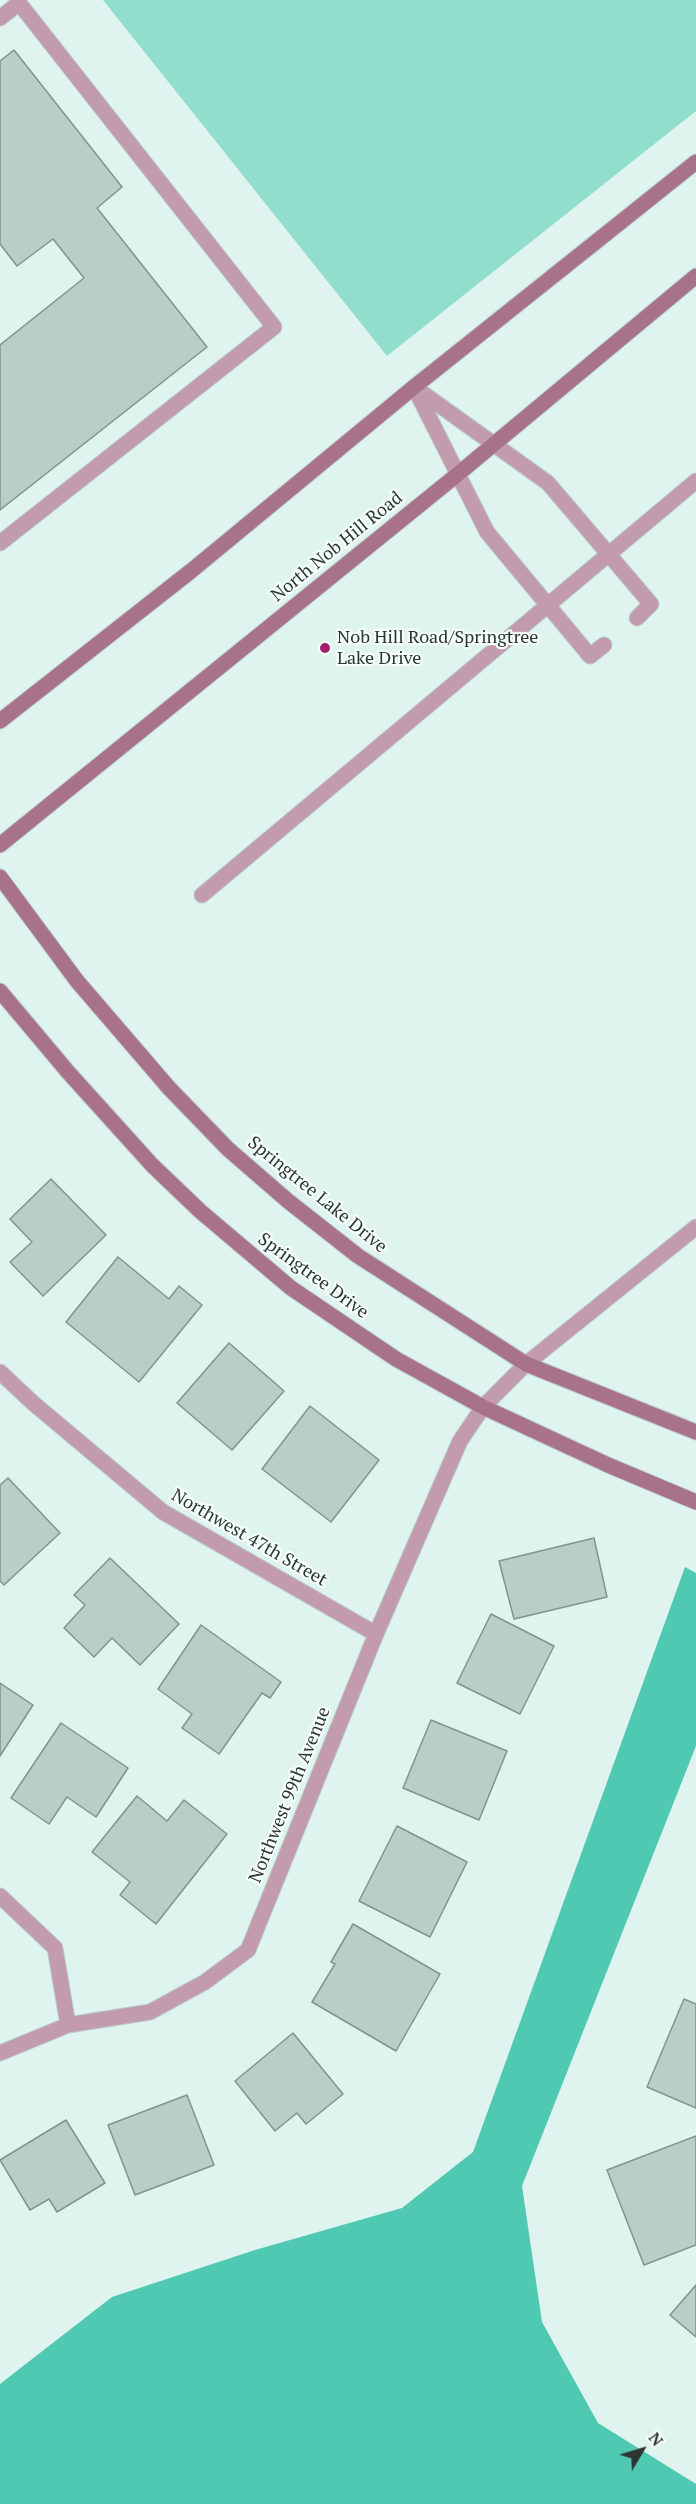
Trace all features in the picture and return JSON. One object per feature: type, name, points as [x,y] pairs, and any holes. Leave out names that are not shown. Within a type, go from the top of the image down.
[{"type":"main road","points":[[0,721],[191,571],[414,387],[696,162]]},
{"type":"main road","name":"North Nob Hill Road","points":[[0,845],[458,474],[696,276]]},
{"type":"main road","name":"Springtree Lake Drive","points":[[0,878],[85,990],[169,1088],[228,1149],[358,1256],[526,1364],[696,1432]]},
{"type":"main road","name":"Springtree Drive","points":[[0,991],[152,1166],[242,1248],[291,1288],[396,1359],[483,1407],[608,1465],[696,1502]]},
{"type":"street","points":[[0,18],[19,3],[274,327],[0,543]]},
{"type":"street","points":[[414,387],[548,483],[610,553],[651,604],[637,618]]},
{"type":"street","points":[[414,387],[487,532],[590,656],[604,645]]},
{"type":"street","points":[[202,895],[696,481]]},
{"type":"street","name":"Northwest 99th Avenue","points":[[0,2053],[68,2025],[150,2012],[205,1982],[248,1950],[376,1634],[460,1441],[483,1407],[526,1364],[696,1227]]},
{"type":"street","name":"Northwest 47th Street","points":[[0,1372],[33,1403],[163,1512],[376,1634]]},
{"type":"street","points":[[0,1896],[55,1948],[68,2025]]},
{"type":"shaded area","points":[[103,0],[696,0],[696,111],[387,356]]},
{"type":"shaded area","points":[[685,1567],[696,1573],[696,1746],[522,2186],[542,2322],[598,2423],[696,2484],[696,2504],[0,2504],[0,2384],[112,2297],[255,2250],[402,2208],[473,2152]]},
{"type":"building","points":[[14,50],[122,187],[97,208],[207,347],[0,510],[0,345],[84,278],[53,239],[17,266],[0,244],[0,61]]},
{"type":"building","points":[[51,1179],[106,1235],[43,1296],[10,1262],[32,1242],[10,1219]]},
{"type":"building","points":[[118,1257],[169,1299],[179,1286],[202,1305],[139,1382],[66,1322]]},
{"type":"building","points":[[229,1343],[284,1391],[232,1450],[177,1403]]},
{"type":"building","points":[[310,1406],[379,1460],[331,1522],[262,1469]]},
{"type":"building","points":[[8,1478],[60,1533],[4,1585],[0,1581],[0,1485]]},
{"type":"building","points":[[594,1538],[607,1597],[514,1619],[499,1561]]},
{"type":"building","points":[[110,1558],[179,1624],[140,1665],[112,1638],[94,1657],[64,1628],[85,1605],[74,1595]]},
{"type":"building","points":[[491,1614],[554,1646],[520,1714],[457,1683]]},
{"type":"building","points":[[201,1625],[281,1682],[270,1698],[262,1693],[219,1754],[182,1728],[192,1714],[158,1689]]},
{"type":"building","points":[[0,1683],[33,1705],[0,1756]]},
{"type":"building","points":[[431,1720],[507,1751],[479,1820],[403,1788]]},
{"type":"building","points":[[61,1723],[128,1768],[96,1817],[67,1797],[49,1824],[11,1798]]},
{"type":"building","points":[[137,1796],[167,1821],[184,1800],[227,1834],[156,1924],[120,1895],[130,1882],[92,1852]]},
{"type":"building","points":[[397,1826],[467,1862],[430,1937],[359,1901]]},
{"type":"building","points":[[353,1924],[440,1974],[396,2051],[312,2002],[335,1964],[331,1962]]},
{"type":"building","points":[[684,1999],[696,2004],[696,2108],[647,2087]]},
{"type":"building","points":[[293,2033],[343,2094],[306,2124],[297,2113],[275,2131],[235,2081]]},
{"type":"building","points":[[187,2095],[214,2165],[135,2195],[108,2125]]},
{"type":"building","points":[[66,2120],[105,2183],[57,2212],[49,2199],[30,2210],[0,2160]]},
{"type":"building","points":[[696,2136],[696,2245],[644,2265],[607,2170]]},
{"type":"building","points":[[696,2285],[696,2337],[670,2315]]},
{"type":"place","name":"Nob Hill Road/Springtree Lake Drive","points":[[325,648]]}]
